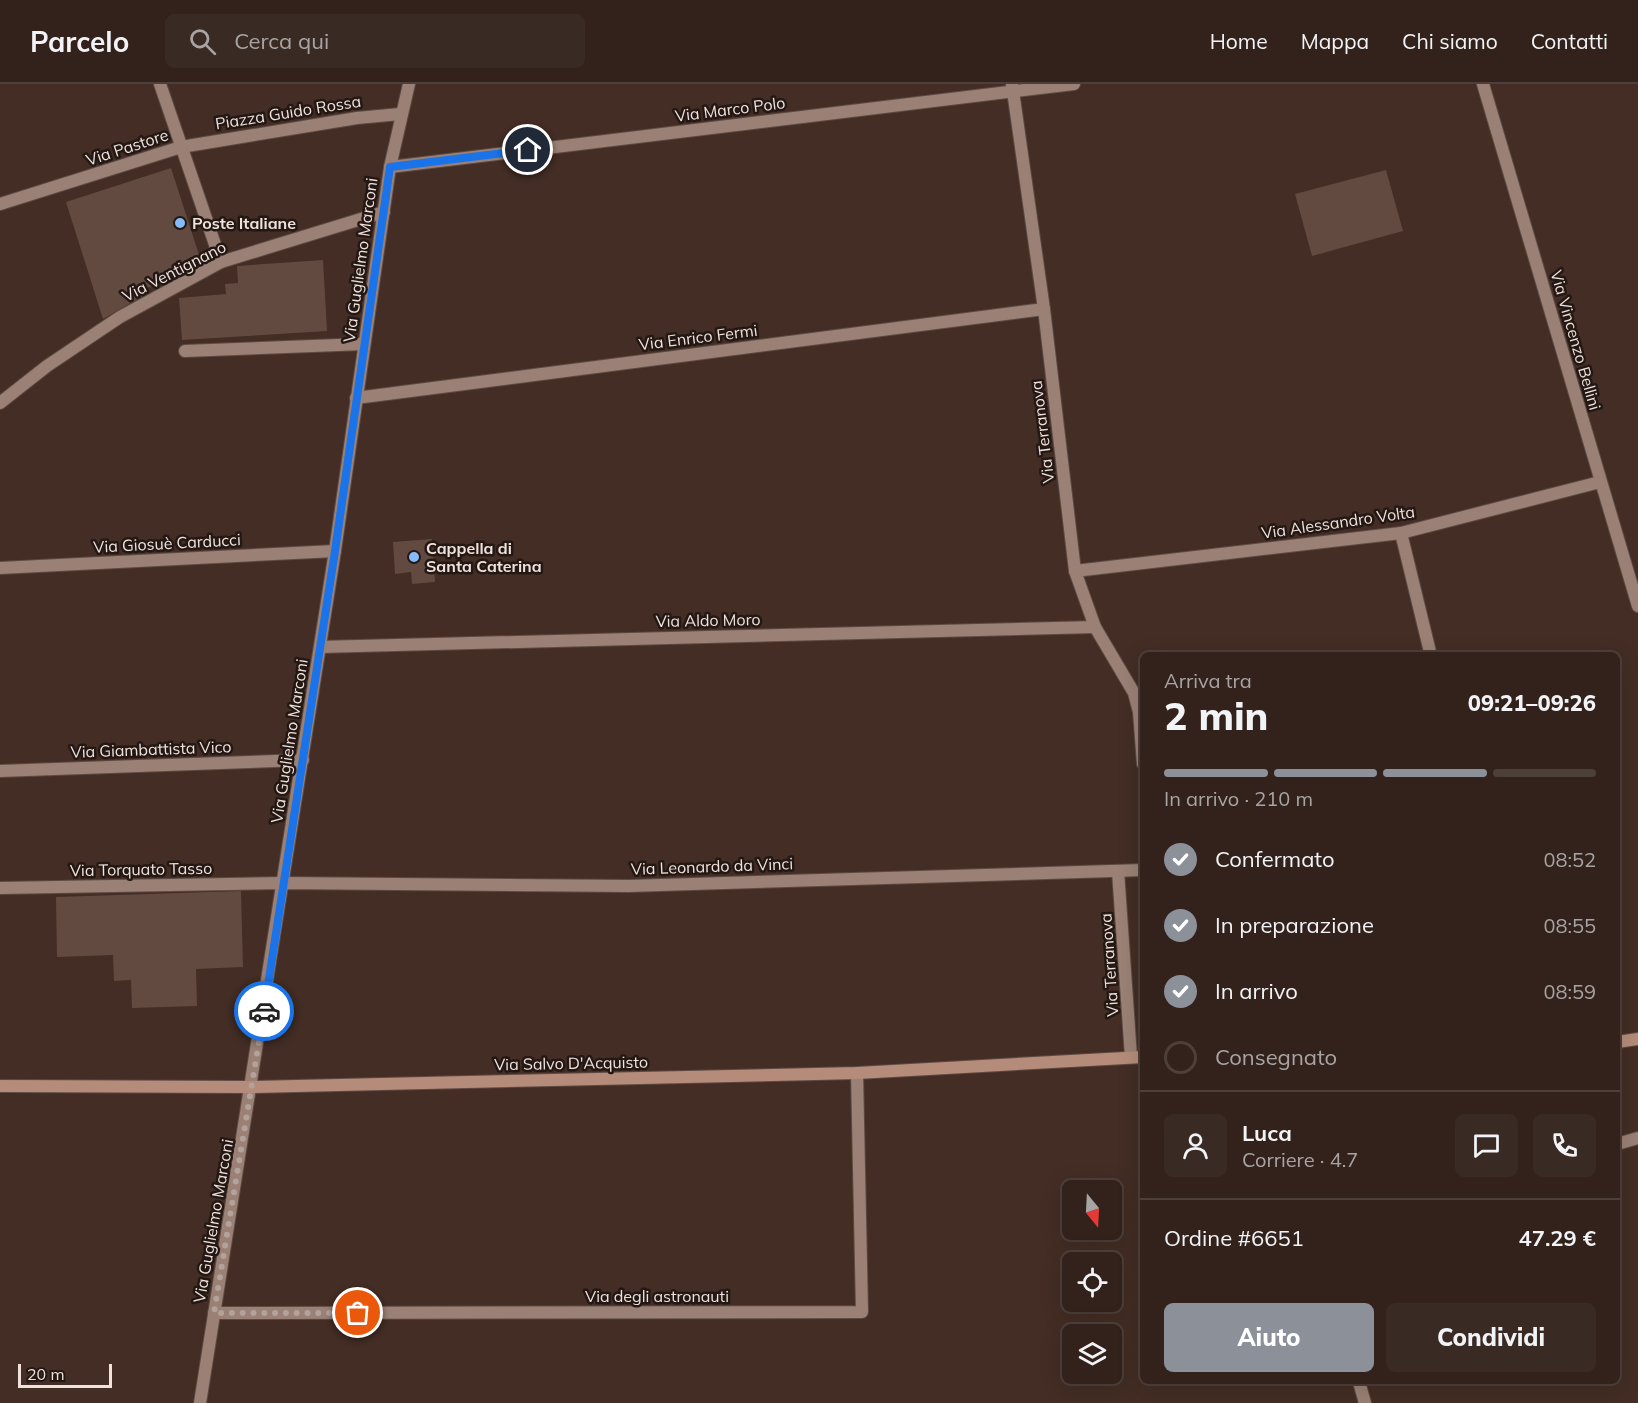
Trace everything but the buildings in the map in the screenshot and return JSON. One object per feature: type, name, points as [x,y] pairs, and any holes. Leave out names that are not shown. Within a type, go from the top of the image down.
[{"type":"main road","points":[[1620,1042],[1638,1039]]},
{"type":"main road","name":"Via Salvo D'Acquisto","points":[[0,1086],[252,1087],[857,1073],[1137,1057]]},
{"type":"street","points":[[160,84],[181,147]]},
{"type":"street","name":"Via Guglielmo Marconi","points":[[200,1403],[303,760],[390,167],[400,114],[409,84]]},
{"type":"street","name":"Via Marco Polo","points":[[390,167],[1012,88],[1074,84]]},
{"type":"street","name":"Via Vincenzo Bellini","points":[[1483,84],[1638,606]]},
{"type":"street","name":"Via Terranova","points":[[1012,88],[1044,309],[1075,571],[1095,627],[1134,693],[1140,725]]},
{"type":"street","name":"Piazza Guido Rossa","points":[[181,147],[357,117],[400,114]]},
{"type":"street","name":"Via Pastore","points":[[0,204],[181,147],[221,262]]},
{"type":"street","name":"Via Ventignano","points":[[0,403],[47,366],[120,317],[221,262],[384,212]]},
{"type":"street","name":"Via Enrico Fermi","points":[[356,398],[1044,309]]},
{"type":"street","points":[[185,351],[364,344]]},
{"type":"street","name":"Via Alessandro Volta","points":[[1075,571],[1401,533],[1600,482]]},
{"type":"street","points":[[1401,533],[1430,652]]},
{"type":"street","name":"Via Giosuè Carducci","points":[[0,568],[335,551]]},
{"type":"street","name":"Via Aldo Moro","points":[[320,647],[1095,627]]},
{"type":"street","name":"Via Giambattista Vico","points":[[0,771],[303,760]]},
{"type":"street","name":"Via Leonardo da Vinci","points":[[282,883],[629,886],[1140,870]]},
{"type":"street","name":"Via Terranova","points":[[1118,871],[1137,1057]]},
{"type":"street","name":"Via Torquato Tasso","points":[[0,888],[282,883]]},
{"type":"street","name":"Via degli astronauti","points":[[214,1313],[862,1312],[857,1073]]},
{"type":"street","points":[[1620,1143],[1638,1138]]},
{"type":"street","points":[[1360,1384],[1365,1403]]},
{"type":"way so far","points":[[264,1011],[214,1313],[358,1313]]},
{"type":"place","name":"Poste Italiane","points":[[180,223]]},
{"type":"place","name":"Cappella di Santa Caterina","points":[[414,557]]},
{"type":"route","points":[[264,1011],[335,551],[390,167],[528,150]]}]
